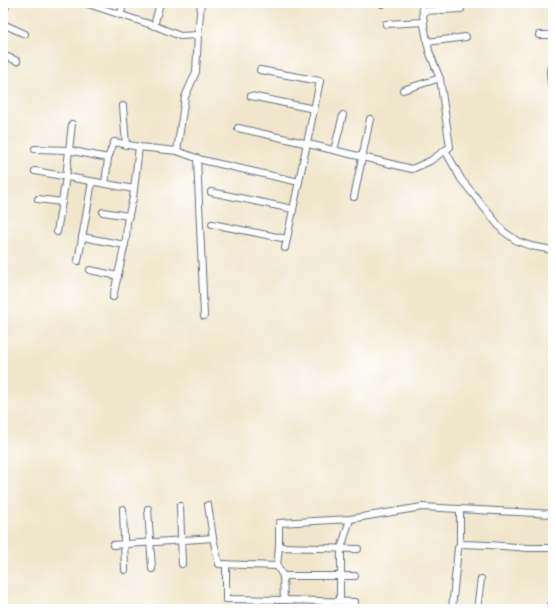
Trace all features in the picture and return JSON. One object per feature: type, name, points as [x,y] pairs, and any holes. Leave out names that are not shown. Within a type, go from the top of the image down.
[{"type":"street","points":[[3,13],[7,3]]},
{"type":"street","points":[[120,15],[124,3]]},
{"type":"street","points":[[154,26],[160,3]]},
{"type":"street","points":[[177,151],[185,96],[196,72],[201,3]]},
{"type":"street","points":[[238,128],[307,143],[412,169],[430,161],[450,147],[440,78],[429,51],[422,3]]},
{"type":"street","points":[[89,4],[180,36],[198,35]]},
{"type":"street","points":[[423,11],[461,9]]},
{"type":"street","points":[[386,24],[424,22]]},
{"type":"street","points":[[3,24],[25,34]]},
{"type":"street","points":[[538,35],[553,35]]},
{"type":"street","points":[[427,42],[466,37]]},
{"type":"street","points":[[3,55],[17,61]]},
{"type":"street","points":[[551,83],[550,72],[551,66],[553,66]]},
{"type":"street","points":[[260,70],[320,81],[285,248]]},
{"type":"street","points":[[403,90],[440,78]]},
{"type":"street","points":[[251,96],[314,109]]},
{"type":"street","points":[[123,106],[126,145]]},
{"type":"street","points":[[334,150],[343,115]]},
{"type":"street","points":[[354,197],[370,119]]},
{"type":"street","points":[[57,232],[66,177],[72,124]]},
{"type":"street","points":[[104,184],[108,158],[114,142],[139,147],[177,151],[197,158],[299,182]]},
{"type":"street","points":[[113,297],[125,245],[139,147]]},
{"type":"street","points":[[35,149],[68,150],[108,158]]},
{"type":"street","points":[[446,150],[460,178],[503,231],[518,241],[531,246],[553,250]]},
{"type":"street","points":[[197,158],[204,316]]},
{"type":"street","points":[[34,171],[134,189]]},
{"type":"street","points":[[78,261],[92,182]]},
{"type":"street","points":[[211,192],[293,209]]},
{"type":"street","points":[[38,198],[62,202]]},
{"type":"street","points":[[103,212],[128,216]]},
{"type":"street","points":[[212,224],[287,239]]},
{"type":"street","points":[[82,237],[125,245]]},
{"type":"street","points":[[90,270],[118,276]]},
{"type":"street","points":[[208,505],[212,538],[219,564],[277,566]]},
{"type":"street","points":[[180,506],[182,564]]},
{"type":"street","points":[[284,600],[282,576],[277,566],[279,523],[350,519],[422,507],[553,514]]},
{"type":"street","points":[[123,509],[125,570]]},
{"type":"street","points":[[148,509],[152,569]]},
{"type":"street","points":[[452,609],[458,548],[460,544],[460,509]]},
{"type":"street","points":[[340,601],[341,549],[350,519]]},
{"type":"street","points":[[113,545],[212,538]]},
{"type":"street","points":[[460,544],[553,548]]},
{"type":"street","points":[[279,548],[358,549]]},
{"type":"street","points":[[226,564],[226,599],[355,602]]},
{"type":"street","points":[[282,576],[355,576]]},
{"type":"street","points":[[477,609],[482,579]]},
{"type":"street","points":[[549,609],[553,600]]}]
